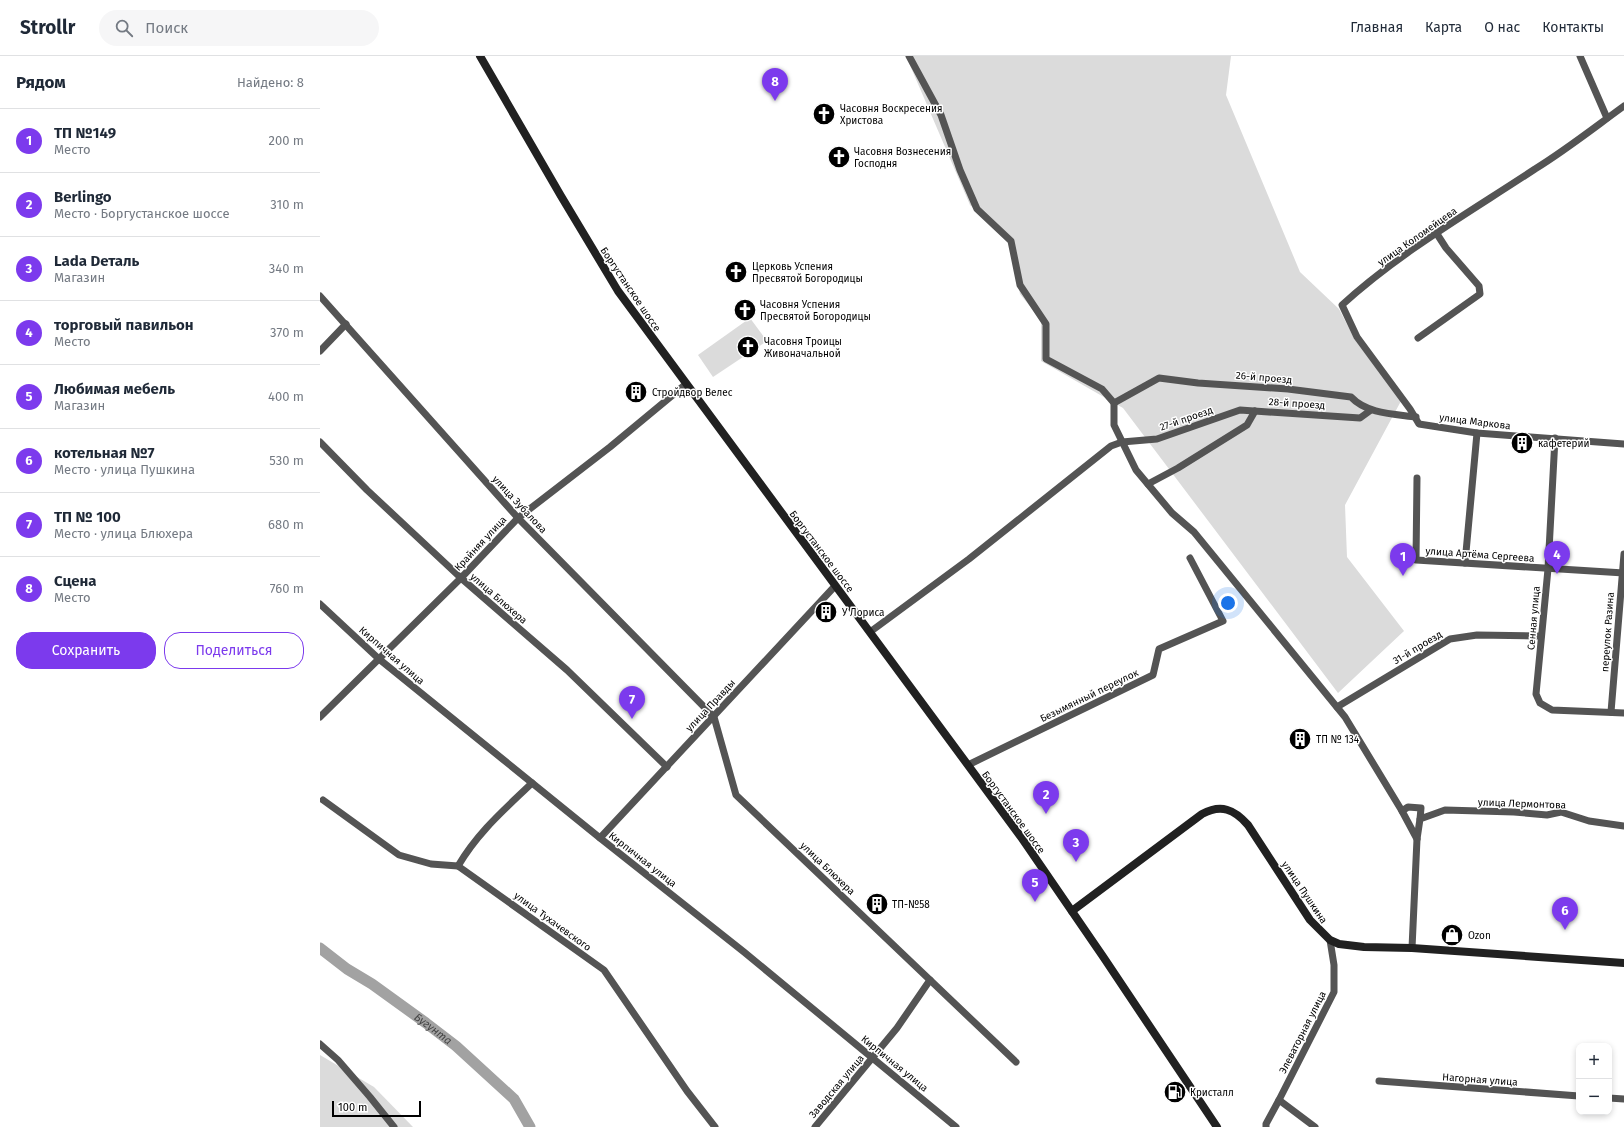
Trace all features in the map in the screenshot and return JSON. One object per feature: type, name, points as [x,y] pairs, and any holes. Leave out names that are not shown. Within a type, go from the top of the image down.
[{"type":"street","name":"Боргустанское шоссе","points":[[480,56],[614,284],[686,384],[968,765],[1072,911],[1217,1127]]},
{"type":"street","points":[[909,56],[941,114],[960,170],[977,209],[1011,241],[1020,285],[1046,324],[1046,359],[1102,389],[1114,403],[1114,425],[1136,470],[1172,513],[1194,532],[1345,717],[1402,811],[1417,839]]},
{"type":"street","points":[[1580,56],[1607,118]]},
{"type":"street","name":"улица Коломейцева","points":[[1417,421],[1357,337],[1342,305],[1359,289],[1437,234],[1537,168],[1624,106]]},
{"type":"street","points":[[1418,338],[1480,294],[1481,290],[1446,248],[1437,234]]},
{"type":"street","name":"улица Зубалова","points":[[320,296],[518,518],[714,716]]},
{"type":"street","points":[[320,351],[346,324]]},
{"type":"street","name":"26-й проезд","points":[[1114,403],[1159,378],[1198,383],[1288,389],[1351,397],[1357,404],[1371,410],[1417,421]]},
{"type":"street","name":"Крайняя улица","points":[[320,716],[462,578],[518,518],[610,447],[686,384]]},
{"type":"street","name":"27-й проезд","points":[[1122,442],[1157,439],[1240,410],[1255,411]]},
{"type":"street","name":"28-й проезд","points":[[1148,484],[1178,468],[1247,425],[1255,411],[1360,418],[1371,410]]},
{"type":"street","name":"улица Маркова","points":[[1417,421],[1477,433],[1624,444]]},
{"type":"street","points":[[1465,564],[1477,433]]},
{"type":"street","name":"Сенная улица","points":[[1555,438],[1548,569],[1536,694],[1540,703],[1552,710],[1611,712]]},
{"type":"street","name":"улица Блюхера","points":[[320,442],[368,490],[462,578],[567,670],[667,767]]},
{"type":"street","points":[[870,632],[969,559],[1111,446],[1122,442]]},
{"type":"street","name":"улица Артёма Сергеева","points":[[1418,478],[1416,560],[1623,573]]},
{"type":"street","name":"переулок Разина","points":[[1611,712],[1624,554]]},
{"type":"street","name":"Безымянный переулок","points":[[968,765],[1153,675],[1159,649],[1223,621],[1190,558]]},
{"type":"street","name":"улица Правды","points":[[600,838],[835,586]]},
{"type":"street","name":"Кирпичная улица","points":[[320,604],[379,659],[600,838],[744,952],[956,1127]]},
{"type":"street","name":"31-й проезд","points":[[1337,707],[1450,639],[1476,635],[1541,636]]},
{"type":"street","points":[[1611,712],[1624,712]]},
{"type":"street","name":"улица Блюхера","points":[[714,716],[736,795],[1016,1062]]},
{"type":"street","points":[[323,800],[398,855],[431,864],[458,866],[469,848],[487,825],[532,783]]},
{"type":"street","points":[[1402,811],[1408,807],[1421,808],[1417,839],[1412,948]]},
{"type":"street","name":"улица Пушкина","points":[[1072,911],[1202,814],[1212,809],[1223,809],[1232,811],[1240,816],[1248,825],[1310,920],[1330,940],[1350,946],[1412,948],[1624,963]]},
{"type":"street","name":"улица Лермонтова","points":[[1420,819],[1445,810],[1514,812],[1547,815],[1561,812],[1589,821],[1624,826]]},
{"type":"street","name":"улица Тухачевского","points":[[458,866],[604,970],[686,1091],[715,1127]]},
{"type":"street","name":"Элеваторная улица","points":[[1266,1127],[1266,1124],[1334,992],[1334,965],[1330,940]]},
{"type":"street","name":"Заводская улица","points":[[815,1127],[897,1028],[930,980]]},
{"type":"street","points":[[320,1044],[343,1066],[394,1127]]},
{"type":"street","name":"Нагорная улица","points":[[1379,1082],[1576,1096]]},
{"type":"street","points":[[1612,1098],[1624,1099]]},
{"type":"street","points":[[1279,1100],[1315,1127]]},
{"type":"shaded area","points":[[906,56],[1231,56],[1226,95],[1300,272],[1339,309],[1355,340],[1401,401],[1345,505],[1347,557],[1404,631],[1338,693],[1123,408],[1041,361],[1041,320],[1020,294],[1010,243],[970,205]]},
{"type":"shaded area","points":[[750,318],[767,341],[713,377],[698,355]]},
{"type":"shaded area","points":[[320,1055],[374,1087],[413,1127],[320,1127]]},
{"type":"waterway","name":"Бугунта","points":[[320,948],[347,969],[372,984],[456,1046],[514,1099],[530,1127]]},
{"type":"place","name":"Сцена","points":[[775,101]]},
{"type":"place","name":"Часовня Воскресения Христова","points":[[824,114]]},
{"type":"place","name":"Часовня Вознесения Господня","points":[[839,157]]},
{"type":"place","name":"Церковь Успения Пресвятой Богородицы","points":[[736,272]]},
{"type":"place","name":"Часовня Успения Пресвятой Богородицы","points":[[745,310]]},
{"type":"place","name":"Часовня Троицы Живоначальной","points":[[748,347]]},
{"type":"place","name":"Стройдвор Велес","points":[[636,392]]},
{"type":"place","name":"кафетерий","points":[[1522,443]]},
{"type":"place","name":"торговый павильон","points":[[1557,574]]},
{"type":"place","name":"ТП №149","points":[[1403,576]]},
{"type":"place","name":"У Лориса","points":[[826,612]]},
{"type":"place","name":"ТП № 100","points":[[632,719]]},
{"type":"place","name":"ТП № 134","points":[[1300,739]]},
{"type":"place","name":"Berlingo","points":[[1046,814]]},
{"type":"place","name":"Lada Dеталь","points":[[1076,862]]},
{"type":"place","name":"Любимая мебель","points":[[1035,902]]},
{"type":"place","name":"ТП-№58","points":[[877,904]]},
{"type":"place","name":"котельная №7","points":[[1565,930]]},
{"type":"place","name":"Ozon","points":[[1452,935]]},
{"type":"place","name":"Кристалл","points":[[1175,1092]]}]
